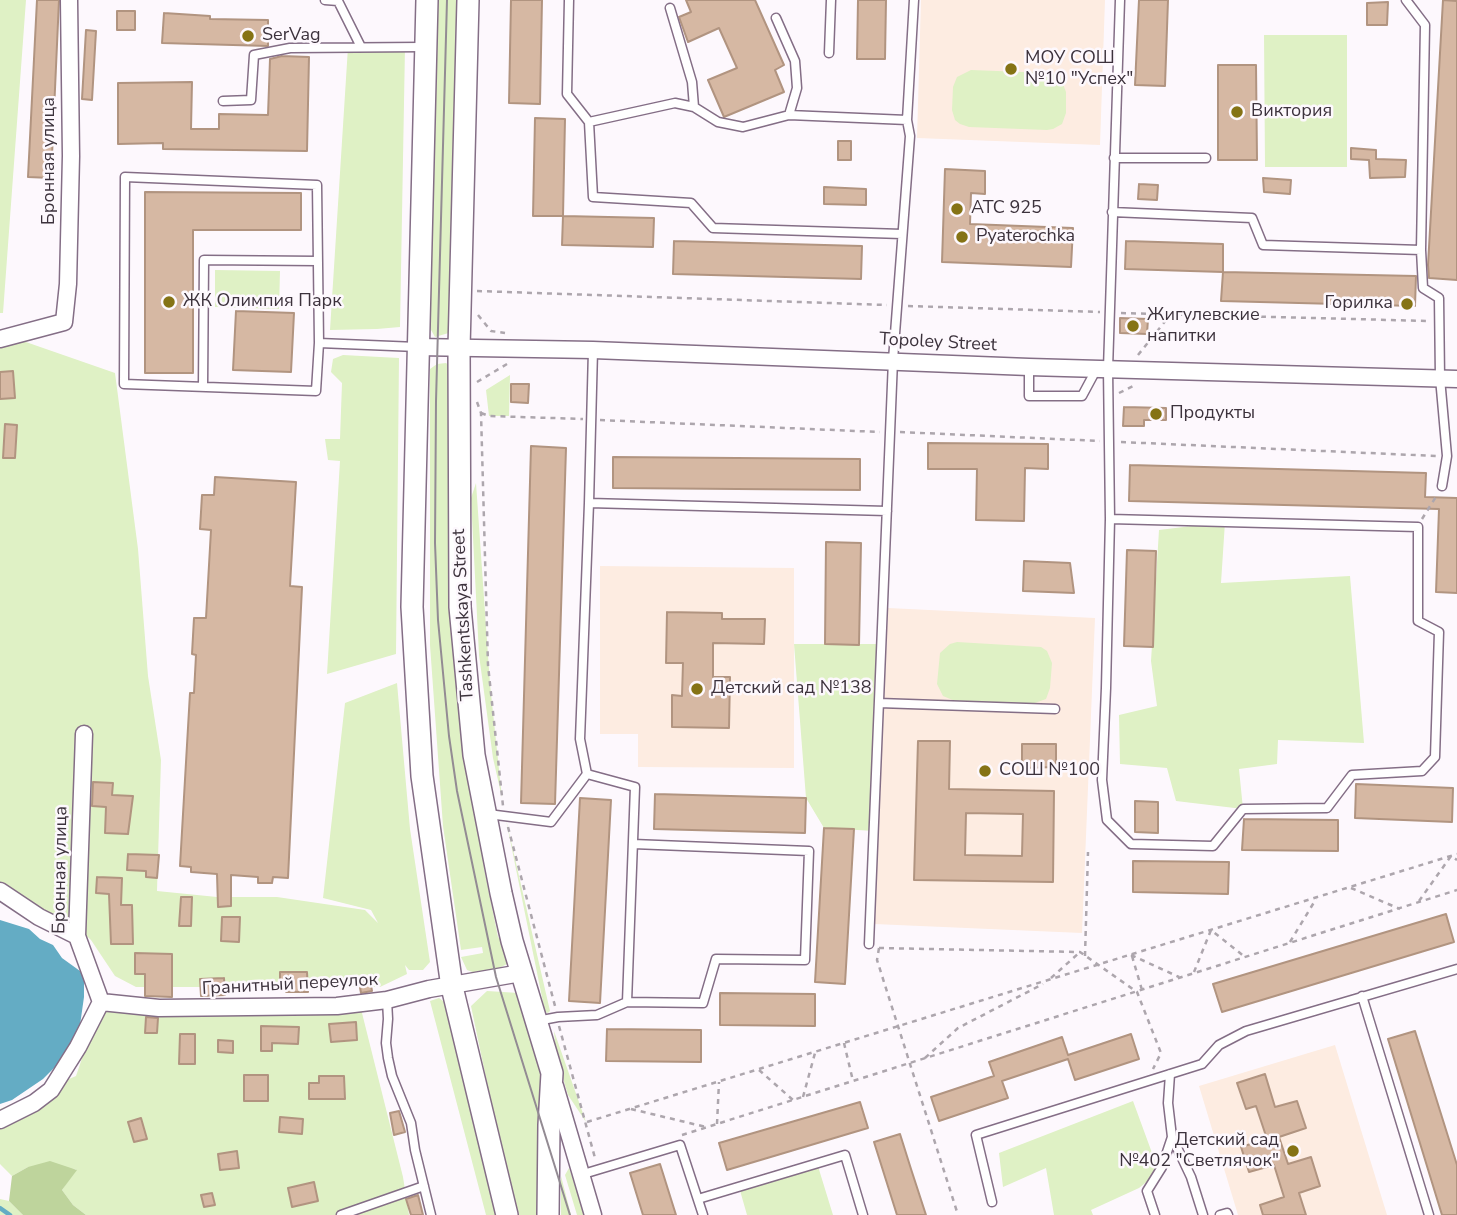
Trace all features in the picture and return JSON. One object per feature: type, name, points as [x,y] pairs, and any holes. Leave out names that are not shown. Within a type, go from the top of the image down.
[{"type":"main road","points":[[427,0],[412,607],[422,776],[452,987],[507,1215]]},
{"type":"main road","name":"Tashkentskaya Street","points":[[468,0],[458,348],[467,395],[460,607],[474,755],[495,814],[500,893],[552,1073]]},
{"type":"main road","points":[[548,1215],[552,1073]]},
{"type":"street","name":"Бронная улица","points":[[0,338],[64,322],[68,284],[71,169],[69,0]]},
{"type":"street","name":"Topoley Street","points":[[417,347],[593,350],[1028,367],[1457,379]]},
{"type":"street","name":"Бронная улица","points":[[84,734],[77,936],[101,1002]]},
{"type":"street","points":[[0,891],[39,917],[77,936]]},
{"type":"street","name":"Гранитный переулок","points":[[101,1002],[159,1008],[291,1008],[387,1000],[429,989],[452,987],[521,972]]},
{"type":"street","points":[[0,1120],[34,1103],[51,1090],[78,1047],[101,1002]]},
{"type":"street","name":"Tashkentskaya Street","points":[[552,1073],[586,1174],[593,1215]]},
{"type":"lane","points":[[325,0],[338,1],[361,47]]},
{"type":"lane","points":[[569,0],[568,94],[589,122],[593,197],[691,203],[713,228],[902,234]]},
{"type":"lane","points":[[829,52],[831,0]]},
{"type":"lane","points":[[869,944],[893,360],[911,136],[907,120],[914,0]]},
{"type":"lane","points":[[1110,519],[1418,527],[1418,621],[1438,632],[1435,757],[1422,771],[1352,775],[1327,808],[1243,809],[1213,846],[1131,844],[1107,820],[1102,780],[1110,519],[1108,441],[1102,369],[1108,312],[1120,0]]},
{"type":"lane","points":[[1406,0],[1425,25],[1421,250],[1423,288],[1439,298],[1440,378],[1447,456],[1442,486]]},
{"type":"lane","points":[[670,8],[692,82],[694,107]]},
{"type":"lane","points":[[776,18],[795,61],[797,88],[789,115]]},
{"type":"lane","points":[[223,102],[251,100],[254,55],[290,48],[426,47]]},
{"type":"lane","points":[[589,122],[675,103],[694,107],[718,122],[743,127],[789,115],[907,120]]},
{"type":"lane","points":[[1114,158],[1206,158]]},
{"type":"lane","points":[[125,177],[317,186],[319,344],[316,391],[124,384],[125,177]]},
{"type":"lane","points":[[1112,212],[1252,218],[1264,245],[1421,250]]},
{"type":"lane","points":[[203,387],[204,260],[318,261]]},
{"type":"lane","points":[[319,344],[417,347]]},
{"type":"lane","points":[[495,814],[551,822],[587,774],[580,739],[593,350]]},
{"type":"lane","points":[[1028,367],[1029,396],[1082,396],[1102,369]]},
{"type":"lane","points":[[589,503],[887,511]]},
{"type":"lane","points":[[879,703],[1055,709]]},
{"type":"lane","points":[[587,774],[635,787],[627,1002]]},
{"type":"lane","points":[[537,1021],[597,1015],[627,1002],[703,1003],[716,959],[805,960],[809,851],[633,844]]},
{"type":"lane","points":[[992,1202],[976,1135],[1202,1064],[1219,1045],[1246,1031],[1457,969]]},
{"type":"lane","points":[[1362,996],[1429,1215]]},
{"type":"lane","points":[[387,1000],[388,1058],[392,1076],[411,1123],[431,1215]]},
{"type":"lane","points":[[1170,1074],[1168,1103],[1172,1137],[1191,1177],[1203,1215]]},
{"type":"lane","points":[[1155,1215],[1147,1191],[1162,1167],[1172,1137]]},
{"type":"lane","points":[[586,1174],[680,1144],[703,1215]]},
{"type":"lane","points":[[698,1199],[845,1155],[863,1215]]},
{"type":"lane","points":[[341,1215],[424,1186]]},
{"type":"lane","points":[[1220,1215],[1228,1215]]},
{"type":"path","points":[[460,289],[898,306],[1441,321]]},
{"type":"path","points":[[478,316],[491,331],[508,333],[508,364],[478,380],[467,395],[475,400],[481,413],[495,814],[558,1017],[559,1031],[586,1122],[596,1164],[586,1174]]},
{"type":"path","points":[[481,413],[489,416],[1447,456]]},
{"type":"path","points":[[1418,527],[1442,486]]},
{"type":"path","points":[[1085,956],[1088,852]]},
{"type":"path","points":[[586,1122],[1457,855]]},
{"type":"path","points":[[1451,856],[1457,860]]},
{"type":"path","points":[[1417,903],[1451,856]]},
{"type":"path","points":[[1350,887],[1400,909]]},
{"type":"path","points":[[679,1136],[1457,891]]},
{"type":"path","points":[[1289,944],[1316,898]]},
{"type":"path","points":[[1211,930],[1246,957]]},
{"type":"path","points":[[1194,974],[1211,930]]},
{"type":"path","points":[[869,944],[870,948],[1080,952],[1140,991]]},
{"type":"path","points":[[879,948],[877,960],[958,1215]]},
{"type":"path","points":[[923,1059],[958,1028],[1050,980],[1080,952]]},
{"type":"path","points":[[1131,955],[1181,978]]},
{"type":"path","points":[[1131,955],[1161,1053],[1146,1082]]},
{"type":"path","points":[[844,1043],[853,1081]]},
{"type":"path","points":[[804,1097],[815,1052]]},
{"type":"path","points":[[758,1070],[794,1100]]},
{"type":"path","points":[[717,1124],[719,1082]]},
{"type":"path","points":[[631,1109],[706,1128]]},
{"type":"shaded area","name":"МОУ СОШ №10 \"Успех\"","points":[[921,0],[1105,0],[1100,145],[917,138]]},
{"type":"shaded area","name":"Детский сад №138","points":[[600,566],[794,568],[794,768],[638,767],[638,734],[600,734]]},
{"type":"shaded area","name":"СОШ №100","points":[[888,608],[1095,618],[1082,933],[874,924]]},
{"type":"shaded area","name":"Детский сад №402 \"Светлячок\"","points":[[1335,1045],[1387,1215],[1238,1215],[1199,1086]]},
{"type":"green space","points":[[0,0],[26,0],[3,313],[0,313]]},
{"type":"green space","points":[[438,0],[464,0],[452,332],[435,337],[430,328]]},
{"type":"green space","points":[[1264,35],[1347,35],[1347,167],[1265,167]]},
{"type":"green space","points":[[348,47],[405,47],[400,327],[330,330]]},
{"type":"green space","points":[[415,54],[422,64],[413,329],[407,333]]},
{"type":"green space","points":[[971,70],[1049,73],[1060,76],[1066,92],[1066,113],[1062,124],[1047,130],[969,127],[960,124],[955,120],[952,110],[953,87],[957,77]]},
{"type":"green space","points":[[215,270],[280,271],[279,309],[215,307]]},
{"type":"green space","points":[[0,333],[115,373],[138,549],[148,676],[161,760],[157,891],[217,897],[277,897],[365,910],[378,923],[371,910],[323,898],[345,703],[397,683],[410,829],[430,962],[423,970],[409,970],[405,965],[407,974],[380,987],[136,987],[115,976],[91,940],[75,925],[50,915],[0,902]]},
{"type":"green space","points":[[343,355],[399,358],[396,654],[327,674],[340,461],[328,460],[325,439],[340,439],[342,383],[331,372],[333,359]]},
{"type":"green space","points":[[446,363],[458,373],[455,550],[489,860],[484,868],[498,937],[510,948],[509,963],[478,974],[467,970],[461,957],[483,953],[482,947],[461,950],[443,826],[430,645],[430,369],[437,364]]},
{"type":"green space","points":[[510,375],[509,416],[489,416],[486,390]]},
{"type":"green space","points":[[476,483],[490,684],[502,798],[493,758],[479,655],[471,498]]},
{"type":"green space","points":[[1225,522],[1221,583],[1350,576],[1364,743],[1278,740],[1277,764],[1239,769],[1243,809],[1176,801],[1167,768],[1120,764],[1119,715],[1157,706],[1151,661],[1159,530]]},
{"type":"green space","points":[[957,642],[1041,647],[1047,651],[1052,663],[1050,688],[1046,699],[1032,704],[955,701],[943,696],[937,684],[940,653],[950,644]]},
{"type":"green space","points":[[794,644],[882,644],[874,831],[824,828],[806,798]]},
{"type":"green space","points":[[505,815],[550,1011],[548,1013],[545,1012]]},
{"type":"green space","points":[[487,991],[519,993],[543,1079],[540,1215],[519,1215],[500,1145],[471,1006]]},
{"type":"green space","points":[[439,998],[451,1007],[500,1215],[486,1215],[430,1001]]},
{"type":"green space","points":[[109,1008],[361,1009],[403,1177],[409,1215],[86,1215],[73,1205],[62,1190],[76,1169],[28,1167],[12,1176],[0,1164],[0,1109],[76,1076],[93,1026]]},
{"type":"green space","points":[[554,1031],[586,1122],[568,1095],[556,1055]]},
{"type":"green space","points":[[1133,1101],[1159,1172],[1139,1188],[1091,1210],[1093,1215],[1054,1215],[1046,1168],[1003,1187],[999,1153]]},
{"type":"green space","points":[[50,1161],[77,1170],[62,1190],[73,1205],[86,1215],[23,1215],[9,1201],[12,1176],[28,1167]]},
{"type":"green space","points":[[817,1163],[833,1215],[747,1215],[739,1187]]},
{"type":"green space","points":[[569,1168],[585,1215],[577,1215],[565,1175]]},
{"type":"green space","points":[[561,1176],[571,1215],[561,1215]]},
{"type":"green space","points":[[0,1199],[9,1201],[23,1215],[0,1215]]},
{"type":"water","points":[[0,920],[29,929],[40,939],[53,945],[62,958],[80,971],[84,978],[84,997],[79,1032],[61,1061],[43,1079],[12,1100],[0,1104]]},
{"type":"building","points":[[37,0],[59,0],[51,178],[28,177]]},
{"type":"building","points":[[511,0],[542,0],[540,104],[509,103]]},
{"type":"building","points":[[686,0],[755,0],[784,65],[775,70],[784,92],[724,117],[708,80],[737,68],[719,28],[688,42],[679,17],[691,12]]},
{"type":"building","points":[[858,0],[886,0],[885,59],[857,59]]},
{"type":"building","points":[[1139,0],[1168,0],[1165,86],[1135,85]]},
{"type":"building","points":[[1443,0],[1457,1],[1457,280],[1429,278],[1428,265]]},
{"type":"building","points":[[1388,2],[1387,25],[1367,25],[1367,3]]},
{"type":"building","points":[[117,11],[135,11],[135,30],[117,30]]},
{"type":"building","points":[[164,13],[210,16],[210,19],[268,20],[268,46],[162,43]]},
{"type":"building","points":[[86,30],[96,31],[92,100],[82,99]]},
{"type":"building","points":[[282,56],[309,57],[307,151],[163,149],[163,143],[118,144],[118,83],[192,82],[191,129],[219,129],[219,114],[268,115],[270,59]]},
{"type":"building","name":"Виктория","points":[[1218,65],[1256,65],[1257,160],[1218,160]]},
{"type":"building","points":[[535,118],[565,119],[563,216],[533,216]]},
{"type":"building","points":[[838,141],[851,141],[851,160],[838,160]]},
{"type":"building","points":[[1351,148],[1376,150],[1376,159],[1406,160],[1405,177],[1370,178],[1369,160],[1351,159]]},
{"type":"building","name":"АТС 925","points":[[945,169],[985,171],[985,194],[971,193],[970,224],[1073,228],[1071,267],[942,262]]},
{"type":"building","points":[[1263,178],[1291,180],[1290,194],[1264,192]]},
{"type":"building","points":[[1139,184],[1158,185],[1157,200],[1138,199]]},
{"type":"building","points":[[824,187],[866,189],[866,205],[824,204]]},
{"type":"building","name":"ЖК Олимпия Парк","points":[[145,192],[301,193],[301,230],[193,230],[193,373],[145,373]]},
{"type":"building","points":[[563,216],[654,218],[653,247],[562,245]]},
{"type":"building","points":[[674,241],[862,246],[861,279],[673,274]]},
{"type":"building","points":[[1126,241],[1223,244],[1223,272],[1125,269]]},
{"type":"building","points":[[1223,272],[1416,276],[1415,306],[1221,301]]},
{"type":"building","points":[[236,311],[294,313],[291,372],[233,370]]},
{"type":"building","points":[[1120,318],[1148,319],[1147,334],[1120,333]]},
{"type":"building","points":[[13,371],[15,398],[0,399],[0,372]]},
{"type":"building","points":[[511,384],[529,384],[528,403],[511,402]]},
{"type":"building","points":[[1124,407],[1166,408],[1166,420],[1144,420],[1144,426],[1123,426]]},
{"type":"building","points":[[5,424],[17,425],[15,458],[3,458]]},
{"type":"building","points":[[928,443],[1048,444],[1048,469],[1025,468],[1024,521],[976,520],[977,469],[928,469]]},
{"type":"building","points":[[531,446],[566,448],[555,804],[521,803]]},
{"type":"building","points":[[613,457],[860,459],[860,490],[613,488]]},
{"type":"building","points":[[1130,465],[1426,473],[1425,497],[1457,498],[1457,593],[1436,592],[1439,509],[1129,501]]},
{"type":"building","points":[[215,477],[296,482],[290,586],[302,587],[288,878],[273,877],[272,883],[258,883],[258,877],[231,875],[231,906],[218,907],[217,874],[191,872],[191,867],[180,866],[190,693],[194,693],[194,618],[206,618],[211,530],[200,529],[202,495],[214,495]]},
{"type":"building","points":[[826,542],[861,543],[859,645],[825,644]]},
{"type":"building","points":[[1127,550],[1156,551],[1153,647],[1124,646]]},
{"type":"building","points":[[1024,561],[1070,563],[1074,593],[1023,591]]},
{"type":"building","points":[[667,612],[722,613],[722,619],[765,619],[764,644],[713,643],[713,677],[730,677],[729,728],[672,727],[672,695],[682,696],[683,663],[666,663]]},
{"type":"building","points":[[918,741],[950,741],[949,789],[1054,791],[1053,882],[914,880]],"holes":[[[966,813],[1023,814],[1022,856],[965,855]]]},
{"type":"building","points":[[1022,744],[1056,744],[1056,767],[1022,768]]},
{"type":"building","points":[[93,782],[113,783],[112,795],[133,796],[128,834],[105,833],[106,807],[92,806]]},
{"type":"building","points":[[1356,784],[1453,788],[1452,822],[1355,818]]},
{"type":"building","points":[[655,794],[806,798],[805,833],[654,829]]},
{"type":"building","points":[[580,798],[611,800],[600,1003],[569,1001]]},
{"type":"building","points":[[1135,801],[1158,802],[1158,833],[1135,832]]},
{"type":"building","points":[[1244,819],[1338,820],[1338,851],[1242,850]]},
{"type":"building","points":[[824,828],[854,829],[845,984],[815,982]]},
{"type":"building","points":[[128,854],[159,855],[157,878],[146,877],[146,871],[127,870]]},
{"type":"building","points":[[1133,861],[1229,862],[1228,894],[1133,892]]},
{"type":"building","points":[[97,877],[122,878],[121,905],[132,905],[133,944],[111,944],[109,894],[96,893]]},
{"type":"building","points":[[181,897],[192,897],[191,926],[179,926]]},
{"type":"building","points":[[1446,914],[1454,942],[1222,1012],[1213,984]]},
{"type":"building","points":[[222,917],[240,917],[239,942],[221,941]]},
{"type":"building","points":[[135,953],[172,954],[172,997],[145,996],[145,974],[135,974]]},
{"type":"building","points":[[280,972],[307,972],[308,992],[286,992],[286,984],[280,984]]},
{"type":"building","points":[[224,978],[225,995],[201,996],[200,979]]},
{"type":"building","points":[[370,980],[372,991],[361,993],[359,982]]},
{"type":"building","points":[[720,993],[815,994],[815,1026],[720,1025]]},
{"type":"building","points":[[146,1017],[158,1018],[157,1033],[145,1033]]},
{"type":"building","points":[[356,1022],[357,1040],[331,1042],[329,1024]]},
{"type":"building","points":[[261,1026],[299,1027],[298,1044],[272,1043],[272,1051],[261,1051]]},
{"type":"building","points":[[607,1029],[701,1030],[701,1062],[606,1061]]},
{"type":"building","points":[[1415,1031],[1457,1165],[1457,1215],[1442,1215],[1388,1039]]},
{"type":"building","points":[[180,1034],[195,1034],[195,1064],[179,1064]]},
{"type":"building","points":[[1131,1034],[1139,1059],[1075,1080],[1068,1059],[1002,1081],[1008,1098],[939,1121],[931,1097],[994,1076],[989,1062],[1062,1037],[1068,1055]]},
{"type":"building","points":[[218,1040],[233,1041],[233,1053],[218,1052]]},
{"type":"building","points":[[1265,1074],[1275,1107],[1297,1101],[1306,1128],[1279,1137],[1288,1164],[1311,1157],[1320,1186],[1299,1193],[1306,1215],[1263,1215],[1260,1205],[1284,1197],[1274,1165],[1249,1172],[1241,1147],[1267,1139],[1256,1106],[1246,1109],[1237,1083]]},
{"type":"building","points":[[244,1075],[268,1075],[268,1101],[244,1101]]},
{"type":"building","points":[[319,1076],[344,1076],[345,1099],[309,1099],[309,1083],[319,1083]]},
{"type":"building","points":[[860,1102],[868,1128],[727,1170],[719,1143]]},
{"type":"building","points":[[399,1111],[405,1132],[394,1135],[390,1113]]},
{"type":"building","points":[[280,1117],[303,1119],[302,1134],[279,1132]]},
{"type":"building","points":[[141,1118],[147,1139],[134,1142],[128,1122]]},
{"type":"building","points":[[900,1134],[926,1215],[897,1215],[874,1142]]},
{"type":"building","points":[[237,1151],[239,1168],[220,1170],[218,1154]]},
{"type":"building","points":[[660,1164],[676,1215],[643,1215],[630,1173]]},
{"type":"building","points":[[314,1182],[318,1201],[292,1207],[288,1188]]},
{"type":"building","points":[[212,1193],[215,1205],[204,1207],[201,1195]]},
{"type":"building","points":[[418,1195],[423,1215],[411,1215],[406,1199]]},
{"type":"waterway","points":[[0,1208],[10,1215]]},
{"type":"tram line","points":[[447,0],[436,401],[435,543],[438,620],[449,736],[457,791],[496,977],[570,1215]]},
{"type":"place","name":"SerVag","points":[[248,36]]},
{"type":"place","name":"МОУ СОШ №10 \"Успех\"","points":[[1011,69]]},
{"type":"place","name":"Виктория","points":[[1237,112]]},
{"type":"place","name":"АТС 925","points":[[957,209]]},
{"type":"place","name":"Pyaterochka","points":[[962,237]]},
{"type":"place","name":"ЖК Олимпия Парк","points":[[169,302]]},
{"type":"place","name":"Горилка","points":[[1407,304]]},
{"type":"place","name":"Жигулевские напитки","points":[[1133,326]]},
{"type":"place","name":"Продукты","points":[[1156,414]]},
{"type":"place","name":"Детский сад №138","points":[[697,689]]},
{"type":"place","name":"СОШ №100","points":[[985,771]]},
{"type":"place","name":"Детский сад №402 \"Светлячок\"","points":[[1293,1151]]}]
